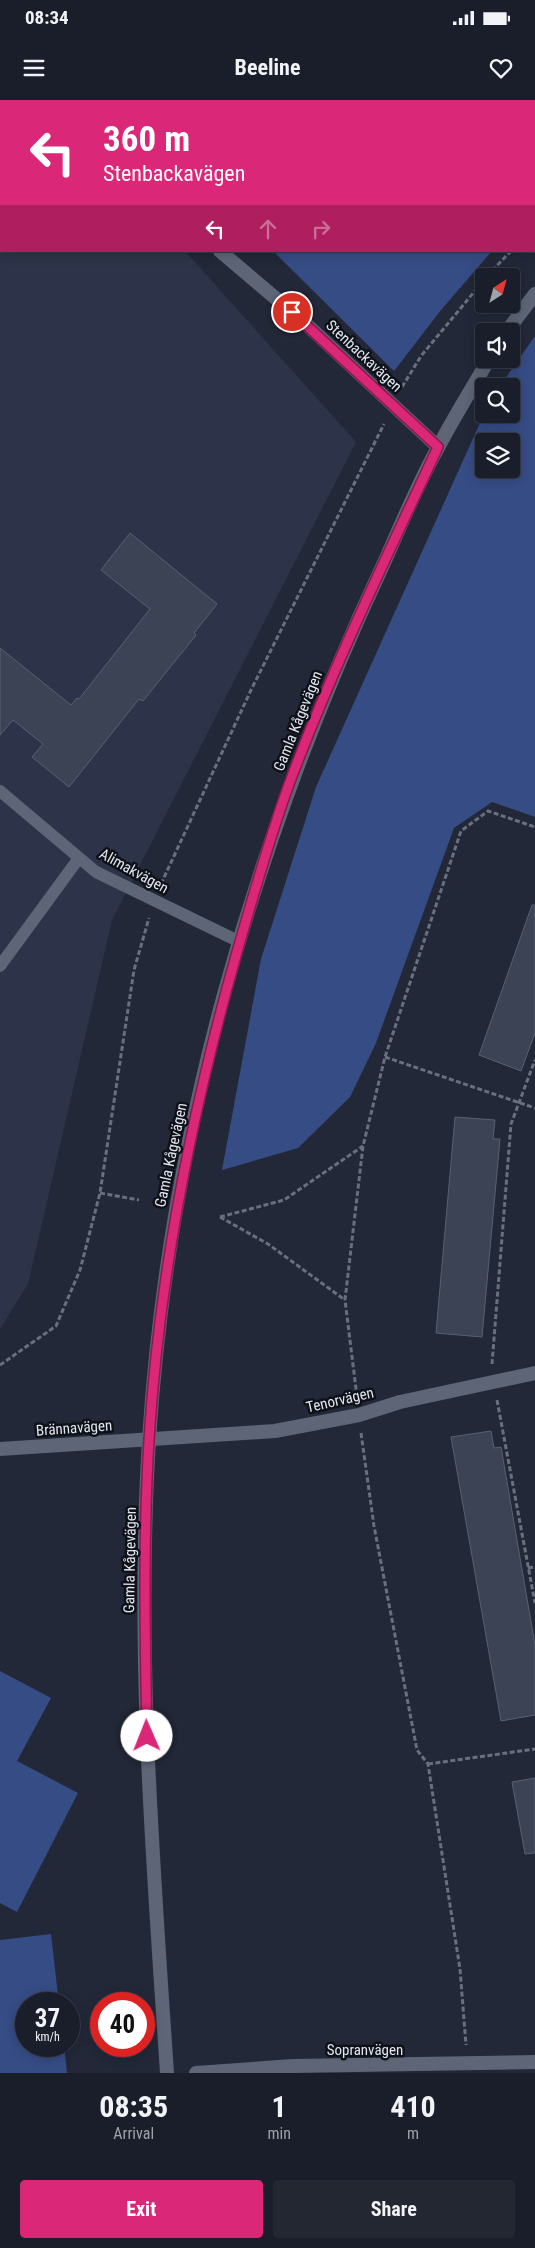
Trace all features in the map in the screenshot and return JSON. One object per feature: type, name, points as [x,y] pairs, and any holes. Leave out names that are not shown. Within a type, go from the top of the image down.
[{"type":"street","name":"Stenbackavägen","points":[[221,252],[306,324],[438,447]]},
{"type":"street","points":[[513,323],[535,294]]},
{"type":"street","name":"Gamla Kågevägen","points":[[167,2073],[148,1792],[144,1622],[149,1440],[160,1321],[176,1209],[219,1017],[254,888],[292,778],[360,613],[438,447],[484,368]]},
{"type":"street","name":"Tenorvägen","points":[[149,1440],[275,1431],[359,1415],[400,1402],[535,1373]]},
{"type":"street","name":"Brännavägen","points":[[0,1449],[149,1440]]},
{"type":"street","name":"Sopranvägen","points":[[196,2073],[293,2066],[467,2065],[535,2062]]},
{"type":"lane","name":"Alimakvägen","points":[[0,791],[96,872],[153,902],[240,942]]},
{"type":"lane","points":[[0,966],[79,858]]},
{"type":"path","points":[[495,268],[510,252]]},
{"type":"path","points":[[0,1365],[56,1326],[80,1270],[100,1193],[134,970],[153,902],[250,690],[381,433],[391,404],[421,356],[475,291]]},
{"type":"path","points":[[467,2065],[460,1969],[428,1764],[417,1750],[374,1526],[345,1300],[363,1146],[385,1057],[461,831],[488,811],[535,827]]},
{"type":"path","points":[[385,1057],[535,1108]]},
{"type":"path","points":[[535,1060],[511,1124],[491,1356],[535,1604]]},
{"type":"path","points":[[345,1300],[268,1244],[220,1216],[284,1200],[363,1146]]},
{"type":"path","points":[[100,1193],[139,1200]]},
{"type":"path","points":[[528,1568],[535,1567]]},
{"type":"path","points":[[428,1764],[535,1749]]},
{"type":"shaded area","points":[[0,252],[186,252],[356,442],[112,920],[28,1284],[0,1329]]},
{"type":"shaded area","points":[[274,252],[491,252],[477,268],[475,268],[475,271],[441,310],[394,371]]},
{"type":"shaded area","points":[[535,336],[535,817],[492,802],[454,828],[376,1043],[350,1097],[298,1148],[222,1170],[261,959],[316,787],[475,434],[475,478],[520,478],[520,433],[475,433],[480,423],[520,423],[520,378],[506,378],[513,368],[520,368],[520,357]]},
{"type":"shaded area","points":[[0,1671],[51,1698],[17,1761],[78,1793],[17,1912],[0,1903]]},
{"type":"shaded area","points":[[51,1934],[58,1992],[15,1992],[15,2057],[65,2057],[67,2073],[0,2073],[0,1940]]},
{"type":"building","points":[[130,533],[217,604],[194,633],[196,635],[143,701],[139,699],[69,787],[32,757],[43,744],[13,720],[0,735],[0,648],[71,705],[77,698],[79,699],[150,609],[101,570]]},
{"type":"building","points":[[532,905],[535,905],[535,1033],[521,1071],[479,1055]]},
{"type":"building","points":[[455,1117],[495,1120],[493,1139],[500,1139],[482,1337],[436,1333]]},
{"type":"building","points":[[491,1431],[494,1448],[501,1447],[535,1645],[535,1715],[501,1721],[451,1437]]},
{"type":"building","points":[[535,1778],[535,1853],[525,1854],[512,1782]]},
{"type":"route","points":[[147,1736],[144,1622],[149,1440],[160,1321],[176,1209],[194,1124],[219,1017],[254,888],[292,778],[360,613],[438,447],[292,312]]}]
